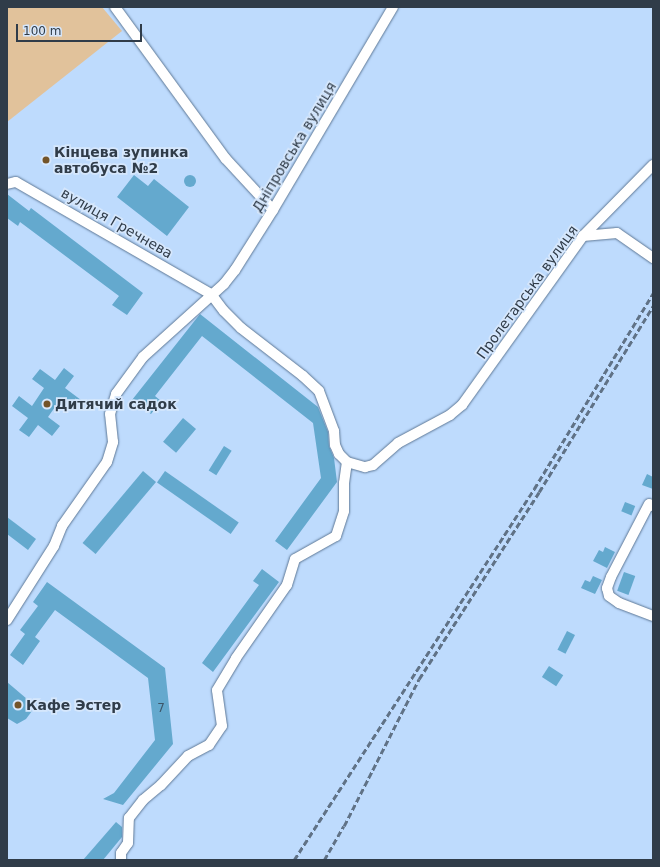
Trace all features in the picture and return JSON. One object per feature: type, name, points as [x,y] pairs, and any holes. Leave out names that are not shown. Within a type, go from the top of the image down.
[{"type":"street","points":[[115,7],[226,159],[273,210]]},
{"type":"street","name":"Дніпровська вулиця","points":[[7,620],[54,546],[62,526],[106,462],[113,442],[110,414],[116,394],[143,357],[211,294],[224,284],[235,270],[273,210],[393,7]]},
{"type":"street","name":"Пролетарська вулиця","points":[[347,462],[365,467],[373,465],[398,442],[450,415],[462,405],[582,236],[653,165]]},
{"type":"street","name":"вулиця Гречнева","points":[[7,184],[16,182],[211,294]]},
{"type":"street","points":[[582,236],[617,233],[653,258]]},
{"type":"street","points":[[121,860],[121,853],[128,843],[128,818],[142,800],[161,786],[188,756],[209,745],[222,726],[217,690],[236,658],[287,585],[295,558],[336,536],[344,511],[344,483],[347,462],[337,450],[334,431],[319,391],[303,376],[241,328],[224,312],[211,294]]},
{"type":"street","points":[[651,505],[607,588],[609,596],[619,603],[653,616]]},
{"type":"shaded area","points":[[7,7],[102,7],[122,31],[7,122]]},
{"type":"building","points":[[134,175],[148,186],[154,179],[189,207],[167,236],[117,197]]},
{"type":"building","points":[[190,175],[194,177],[196,181],[194,185],[190,187],[186,185],[184,181],[186,177]]},
{"type":"building","points":[[7,194],[29,211],[31,208],[143,293],[127,315],[112,305],[119,296],[20,222],[18,226],[7,218]]},
{"type":"building","points":[[200,314],[318,407],[328,432],[329,446],[334,458],[337,482],[287,550],[275,541],[321,478],[313,423],[202,336],[155,396],[161,401],[151,414],[132,400]]},
{"type":"building","name":"Дитячий садок","points":[[64,368],[74,376],[65,388],[81,400],[74,410],[60,400],[48,417],[60,426],[52,436],[38,425],[29,437],[19,430],[28,418],[12,406],[19,396],[32,406],[44,388],[32,379],[40,369],[55,380]]},
{"type":"building","points":[[183,418],[196,429],[176,453],[163,442]]},
{"type":"building","points":[[224,446],[232,451],[216,475],[209,471]]},
{"type":"building","points":[[143,471],[156,482],[96,554],[83,543]]},
{"type":"building","points":[[165,471],[239,523],[231,534],[157,482]]},
{"type":"building","points":[[647,474],[653,477],[653,489],[642,485]]},
{"type":"building","points":[[625,502],[635,506],[631,515],[621,511]]},
{"type":"building","points":[[7,517],[36,539],[28,550],[7,534]]},
{"type":"building","points":[[605,547],[615,552],[607,568],[593,561],[599,550],[603,552]]},
{"type":"building","points":[[262,569],[279,582],[213,672],[202,663],[259,585],[253,581]]},
{"type":"building","points":[[624,572],[635,576],[628,595],[617,591]]},
{"type":"building","points":[[593,576],[602,580],[595,594],[581,588],[585,580],[590,582]]},
{"type":"building","points":[[47,582],[165,668],[173,744],[123,805],[103,799],[114,793],[155,740],[148,678],[55,610],[35,637],[40,641],[23,665],[10,655],[25,634],[20,630],[38,606],[33,602]]},
{"type":"building","points":[[567,631],[575,635],[565,654],[557,650]]},
{"type":"building","points":[[549,666],[563,675],[556,686],[542,677]]},
{"type":"building","name":"Кафе Эстер","points":[[7,682],[27,699],[32,711],[26,719],[17,724],[7,718]]},
{"type":"building","points":[[116,822],[122,827],[122,837],[103,860],[83,860]]},
{"type":"railway","points":[[294,860],[534,489],[653,293]]},
{"type":"railway","points":[[324,860],[344,826],[419,679],[539,492],[653,306]]},
{"type":"place","name":"Кінцева зупинка автобуса №2","points":[[46,160]]},
{"type":"place","name":"Дитячий садок","points":[[47,404]]},
{"type":"place","name":"Кафе Эстер","points":[[18,705]]}]
